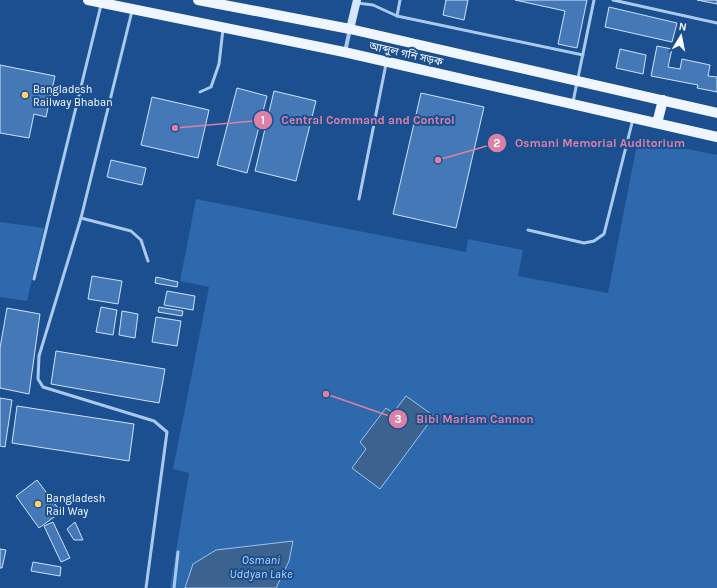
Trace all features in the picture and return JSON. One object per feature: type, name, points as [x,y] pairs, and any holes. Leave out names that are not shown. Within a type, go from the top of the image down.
[{"type":"main road","name":"আব্দুল গনি সড়ক","points":[[88,0],[344,52],[717,137]]},
{"type":"main road","name":"আব্দুল গনি সড়ক","points":[[198,0],[350,29],[717,113]]},
{"type":"main road","points":[[657,123],[663,100]]},
{"type":"street","points":[[344,52],[357,1]]},
{"type":"lane","points":[[397,16],[400,0]]},
{"type":"lane","points":[[572,104],[594,0]]},
{"type":"lane","points":[[613,0],[717,23]]},
{"type":"lane","points":[[357,1],[373,5],[397,16],[583,55]]},
{"type":"lane","points":[[34,279],[101,3]]},
{"type":"lane","points":[[133,9],[81,218],[39,356],[38,379],[43,387],[154,421],[167,432],[146,588]]},
{"type":"lane","points":[[200,92],[211,87],[219,64],[223,28]]},
{"type":"lane","points":[[359,199],[387,62]]},
{"type":"lane","points":[[528,230],[584,243],[594,241],[604,234],[633,117]]},
{"type":"lane","points":[[81,218],[131,231],[141,240],[148,261]]},
{"type":"lane","points":[[174,588],[178,552]]},
{"type":"shaded area","points":[[638,139],[717,155],[717,588],[170,588],[189,473],[173,469],[209,287],[180,281],[196,199],[466,252],[468,239],[523,250],[518,276],[608,293]]},
{"type":"shaded area","points":[[0,222],[44,228],[27,301],[0,297]]},
{"type":"water","points":[[406,396],[434,416],[380,489],[352,468],[366,449],[360,442],[386,408],[393,413]]},
{"type":"water","name":"Osmani Uddyan Lake","points":[[293,541],[289,561],[276,588],[185,588],[193,564],[216,550]]},
{"type":"building","points":[[446,0],[468,0],[464,20],[443,15]]},
{"type":"building","points":[[515,0],[587,0],[577,48],[558,44],[565,11]]},
{"type":"building","points":[[697,0],[717,0],[717,4]]},
{"type":"building","points":[[609,7],[677,23],[672,42],[605,27]]},
{"type":"building","points":[[657,46],[672,49],[668,67],[680,69],[682,59],[710,65],[708,76],[717,77],[717,92],[697,88],[698,85],[651,76]]},
{"type":"building","points":[[620,49],[646,55],[643,74],[616,68]]},
{"type":"building","name":"Bangladesh Railway Bhaban","points":[[0,65],[55,76],[46,117],[34,114],[29,138],[0,133]]},
{"type":"building","points":[[237,88],[267,96],[247,173],[217,165]]},
{"type":"building","points":[[274,91],[316,101],[296,181],[255,171]]},
{"type":"building","points":[[421,93],[484,107],[456,228],[393,214]]},
{"type":"building","points":[[152,97],[209,110],[198,158],[141,145]]},
{"type":"building","points":[[111,160],[146,168],[142,185],[107,177]]},
{"type":"building","points":[[92,276],[122,281],[118,304],[88,299]]},
{"type":"building","points":[[156,277],[178,282],[177,287],[155,283]]},
{"type":"building","points":[[167,291],[195,296],[193,310],[164,305]]},
{"type":"building","points":[[101,307],[117,310],[113,335],[96,332]]},
{"type":"building","points":[[159,307],[183,311],[182,316],[158,312]]},
{"type":"building","points":[[7,308],[40,314],[29,394],[0,388],[0,348]]},
{"type":"building","points":[[122,311],[138,314],[135,338],[119,335]]},
{"type":"building","points":[[156,317],[181,321],[177,346],[152,342]]},
{"type":"building","points":[[56,351],[165,369],[159,403],[51,384]]},
{"type":"building","points":[[0,398],[12,400],[5,447],[0,446]]},
{"type":"building","points":[[17,406],[134,424],[129,461],[12,443]]},
{"type":"building","name":"Bangladesh Rail Way","points":[[37,480],[61,512],[39,528],[16,496]]},
{"type":"building","points":[[53,522],[70,558],[61,562],[44,526]]},
{"type":"building","points":[[75,522],[83,540],[74,540],[67,529]]},
{"type":"building","points":[[0,549],[6,550],[2,568],[0,568]]},
{"type":"building","points":[[33,562],[61,567],[60,576],[31,571]]},
{"type":"place","name":"Bangladesh Railway Bhaban","points":[[25,95]]},
{"type":"place","name":"Central Command and Control","points":[[175,128]]},
{"type":"place","name":"Osmani Memorial Auditorium","points":[[438,160]]},
{"type":"place","name":"Bibi Mariam Cannon","points":[[326,394]]},
{"type":"place","name":"Bangladesh Rail Way","points":[[38,504]]}]
